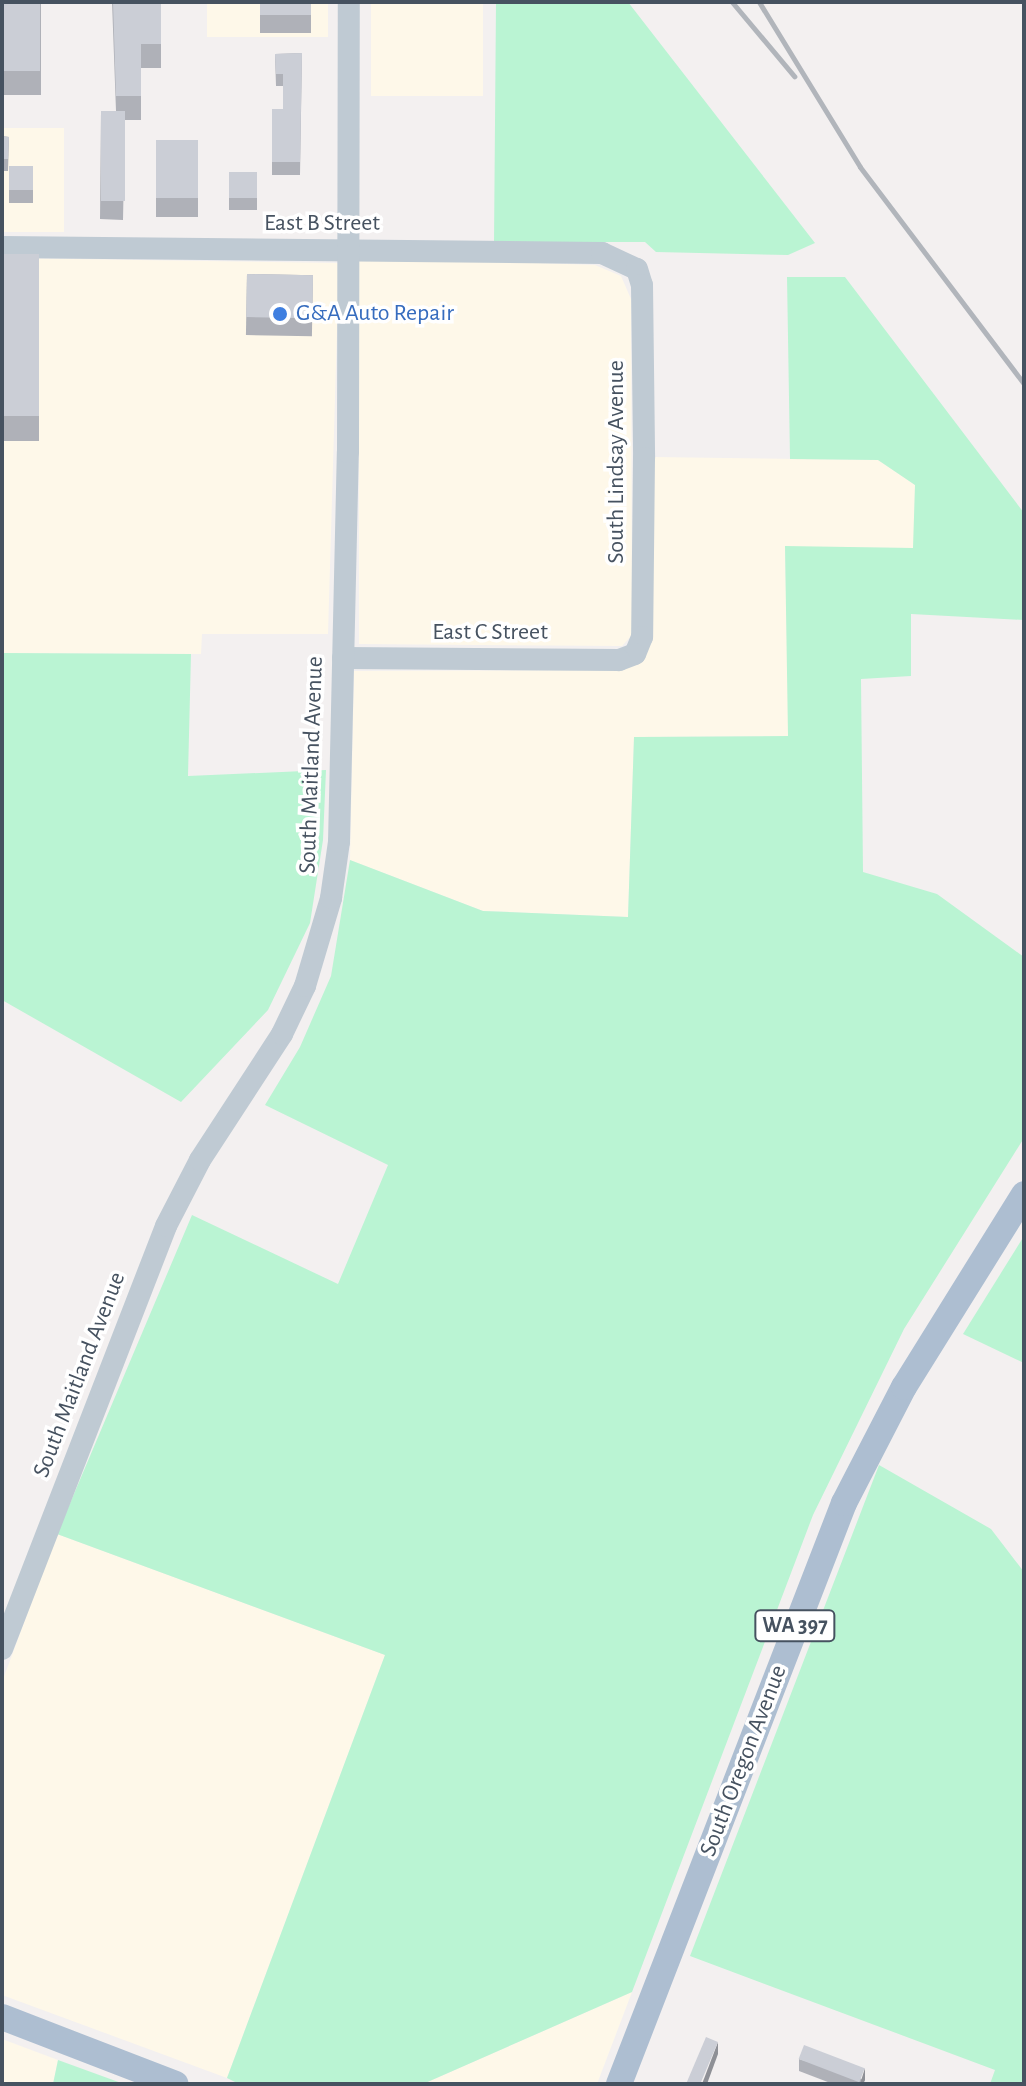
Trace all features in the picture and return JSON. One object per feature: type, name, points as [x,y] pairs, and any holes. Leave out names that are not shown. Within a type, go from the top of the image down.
[{"type":"main road","name":"South Oregon Avenue","points":[[619,2084],[844,1503],[904,1387],[1024,1194]]},
{"type":"main road","points":[[2,2017],[176,2084]]},
{"type":"street","name":"South Maitland Avenue","points":[[2,1649],[166,1226],[200,1160],[282,1034],[310,973],[337,864],[343,658],[349,2]]},
{"type":"street","name":"East B Street","points":[[2,247],[602,253],[637,269]]},
{"type":"street","name":"South Lindsay Avenue","points":[[635,654],[642,637],[644,458],[642,285],[637,269]]},
{"type":"street","name":"East C Street","points":[[343,658],[619,660],[635,654]]},
{"type":"shaded area","points":[[207,2],[328,2],[328,37],[207,37]]},
{"type":"shaded area","points":[[371,2],[483,2],[483,96],[371,96]]},
{"type":"shaded area","points":[[2,128],[64,128],[64,232],[2,232]]},
{"type":"shaded area","points":[[359,257],[595,265],[621,276],[631,299],[632,635],[622,646],[359,644]]},
{"type":"shaded area","points":[[2,258],[339,263],[328,634],[202,634],[201,654],[2,653]]},
{"type":"shaded area","points":[[653,457],[878,460],[915,485],[914,548],[785,547],[789,736],[634,737],[628,917],[483,911],[350,860],[354,671],[617,670],[643,660]]},
{"type":"shaded area","points":[[57,1534],[385,1655],[227,2078],[2,1995],[2,1682]]},
{"type":"shaded area","points":[[632,1992],[597,2084],[423,2084]]},
{"type":"shaded area","points":[[2,2039],[58,2060],[53,2084],[2,2084]]},
{"type":"green space","points":[[496,2],[628,2],[815,243],[788,255],[656,252],[645,242],[494,242]]},
{"type":"green space","points":[[787,277],[845,277],[1024,513],[1024,620],[911,614],[911,676],[861,679],[863,872],[937,894],[1024,957],[1024,1138],[904,1329],[813,1515],[632,1992],[423,2084],[239,2084],[227,2078],[385,1655],[57,1534],[192,1215],[338,1284],[388,1165],[265,1105],[300,1047],[331,976],[350,860],[483,911],[628,917],[634,737],[788,736],[785,546],[913,548],[915,485],[878,460],[790,459]]},
{"type":"green space","points":[[2,653],[191,654],[188,776],[326,770],[323,840],[310,923],[268,1010],[181,1102],[2,1000]]},
{"type":"green space","points":[[1024,1236],[1024,1363],[963,1334]]},
{"type":"green space","points":[[879,1465],[991,1529],[1024,1572],[1024,2084],[990,2084],[995,2070],[690,1956]]},
{"type":"green space","points":[[58,2060],[124,2084],[53,2084]]},
{"type":"building","points":[[2,2],[40,2],[40,71],[2,71]]},
{"type":"building","points":[[113,2],[161,2],[161,44],[141,44],[141,96],[116,96]]},
{"type":"building","points":[[260,2],[311,2],[311,15],[260,15]]},
{"type":"building","points":[[302,53],[300,162],[272,162],[272,109],[283,109],[283,74],[276,74],[275,54]]},
{"type":"building","points":[[101,111],[125,111],[125,201],[101,201]]},
{"type":"building","points":[[2,136],[9,137],[8,159],[2,159]]},
{"type":"building","points":[[156,140],[198,140],[198,198],[156,198]]},
{"type":"building","points":[[9,166],[33,166],[33,190],[9,190]]},
{"type":"building","points":[[229,172],[257,172],[257,198],[229,198]]},
{"type":"building","points":[[2,254],[39,254],[39,416],[2,416]]},
{"type":"building","points":[[247,274],[313,275],[312,318],[246,317]]},
{"type":"building","points":[[706,2037],[718,2042],[700,2084],[686,2083]]},
{"type":"building","points":[[804,2045],[865,2068],[859,2082],[799,2059]]},
{"type":"railway","points":[[732,2],[794,76]]},
{"type":"railway","points":[[759,2],[860,167],[1024,384]]},
{"type":"place","name":"G&A Auto Repair","points":[[280,314]]}]
